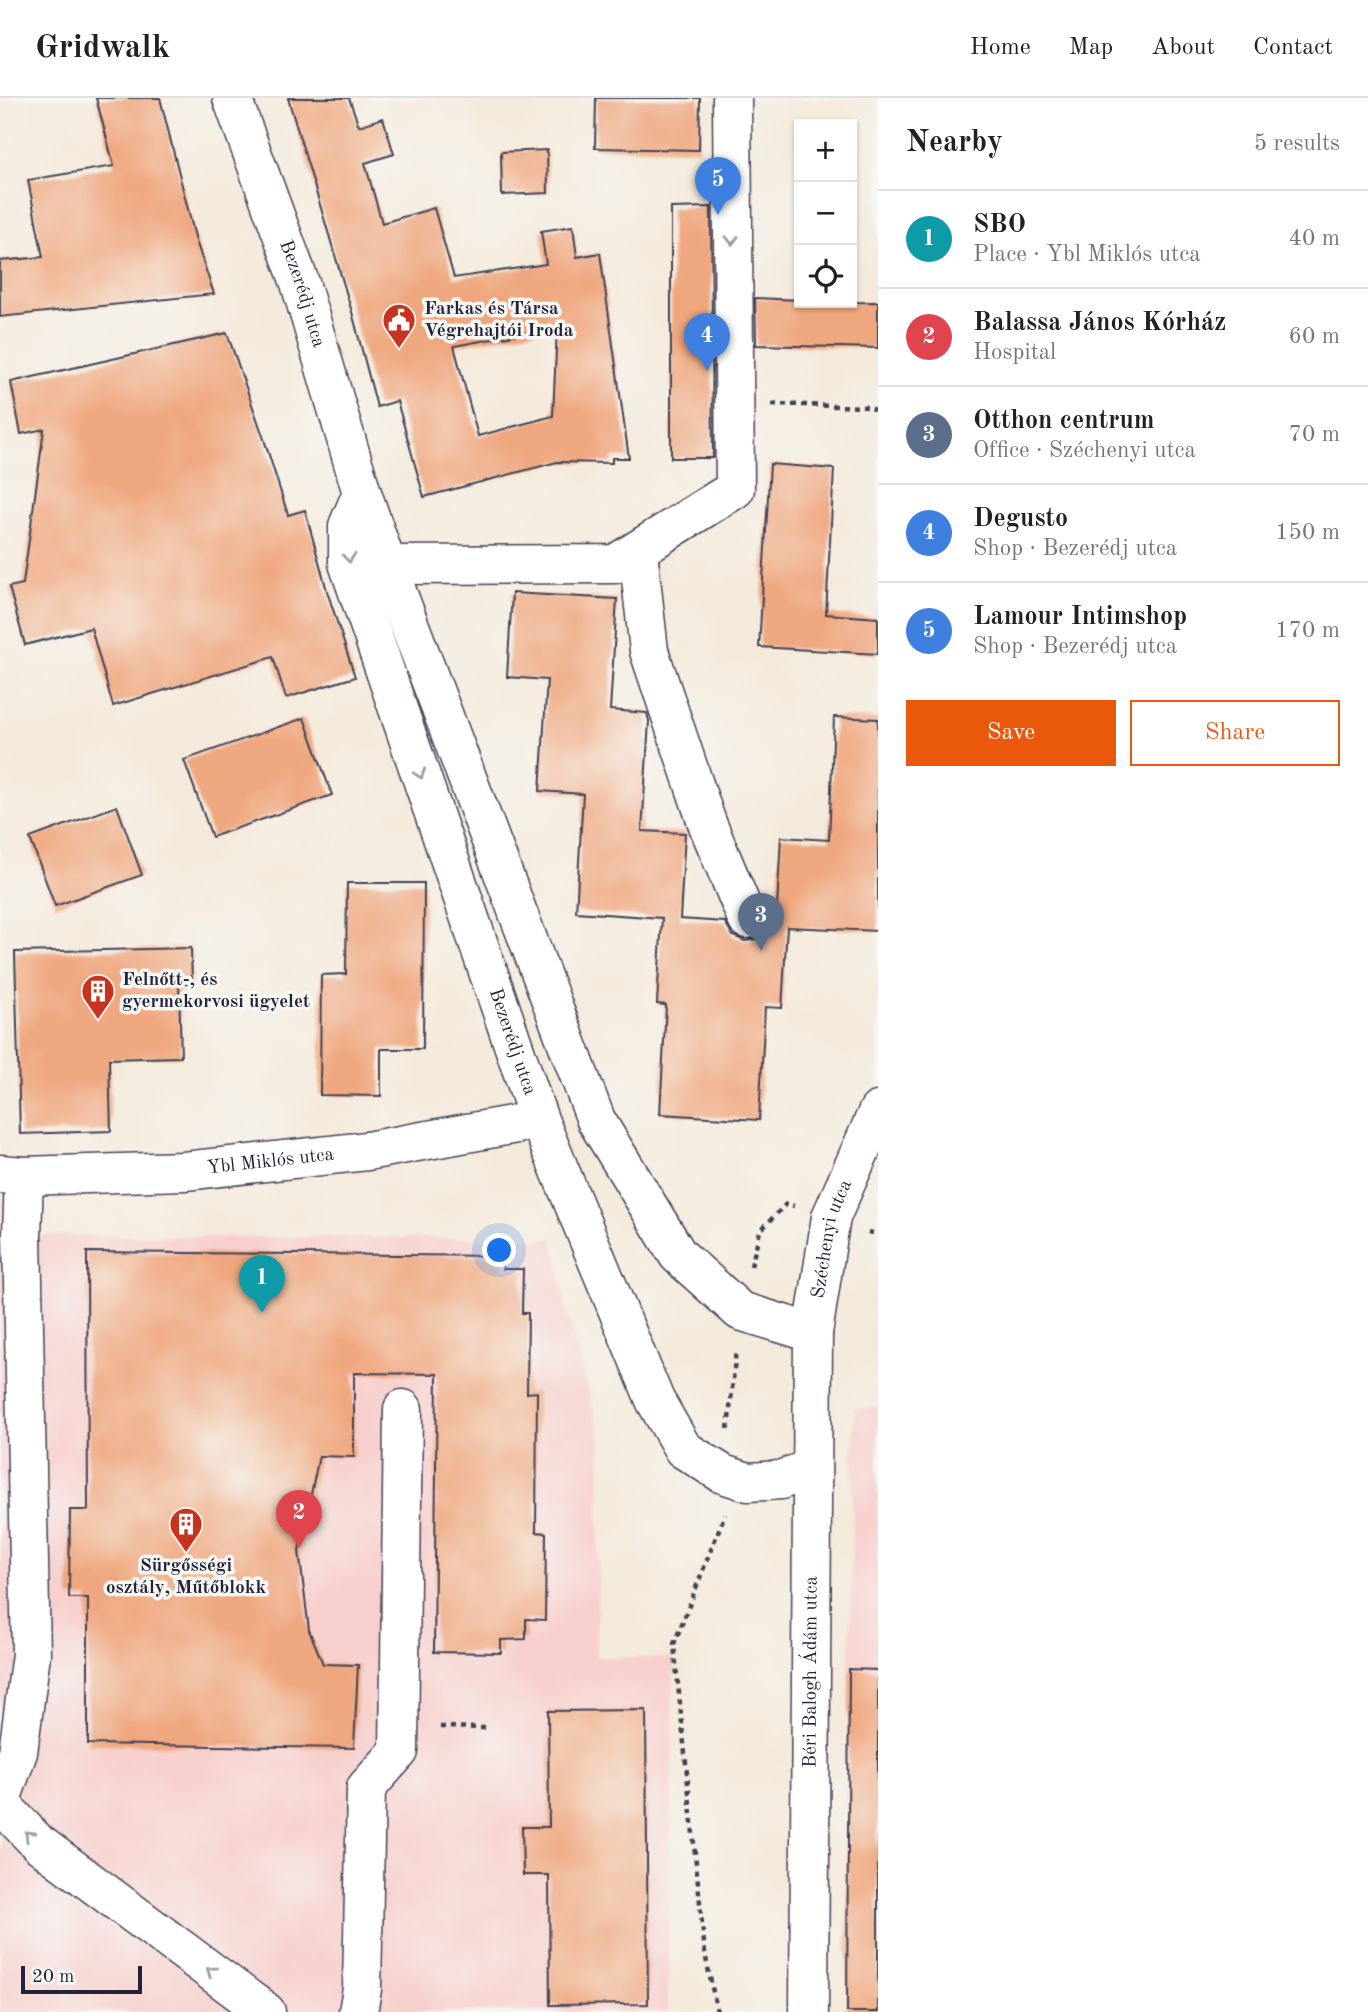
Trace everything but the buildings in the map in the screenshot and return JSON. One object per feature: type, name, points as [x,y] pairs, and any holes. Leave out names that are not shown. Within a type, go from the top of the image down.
[{"type":"street","name":"Bezerédj utca","points":[[232,98],[300,283],[362,493],[387,565],[596,1120],[678,1255],[740,1311],[813,1333]]},
{"type":"street","points":[[387,565],[615,564],[735,489],[732,403],[732,98]]},
{"type":"street","name":"Bezerédj utca","points":[[362,493],[348,526],[348,563],[539,1120],[655,1400],[683,1450],[723,1474],[748,1482],[781,1480],[811,1468]]},
{"type":"street","points":[[638,552],[649,651],[707,823],[747,919]]},
{"type":"street","name":"Széchenyi utca","points":[[813,1333],[831,1217],[878,1111]]},
{"type":"street","name":"Ybl Miklós utca","points":[[12,1175],[184,1171],[368,1152],[539,1120]]},
{"type":"street","points":[[12,1175],[22,1250],[31,1654],[18,1752],[0,1803],[37,1843],[266,2012]]},
{"type":"street","points":[[831,1217],[865,1189],[878,1186]]},
{"type":"street","name":"Béri Balogh Ádám utca","points":[[809,2012],[813,1333]]},
{"type":"street","points":[[358,2012],[362,1989],[366,1788],[400,1751],[403,1409]]},
{"type":"path","points":[[732,403],[867,407],[878,411]]},
{"type":"path","points":[[717,2012],[705,1953],[674,1644],[725,1516],[723,1474],[740,1311],[760,1231],[786,1204],[878,1234]]},
{"type":"path","points":[[400,1726],[485,1728],[485,1732]]},
{"type":"shaded area","points":[[0,1235],[553,1239],[566,1307],[601,1438],[596,1657],[674,1658],[668,2012],[0,2012]]},
{"type":"shaded area","points":[[854,1408],[878,1408],[878,2012],[847,2012],[847,1791]]},
{"type":"place","name":"Lamour Intimshop","points":[[718,215]]},
{"type":"place","name":"Farkas és Társa Végrehajtói Iroda","points":[[399,350]]},
{"type":"place","name":"Degusto","points":[[707,371]]},
{"type":"place","name":"Otthon centrum","points":[[761,951]]},
{"type":"place","name":"Felnőtt-, és gyermekorvosi ügyelet","points":[[98,1021]]},
{"type":"place","name":"SBO","points":[[262,1313]]},
{"type":"place","name":"Balassa János Kórház","points":[[299,1548]]},
{"type":"place","name":"Sürgősségi osztály, Műtőblokk","points":[[186,1554]]}]
